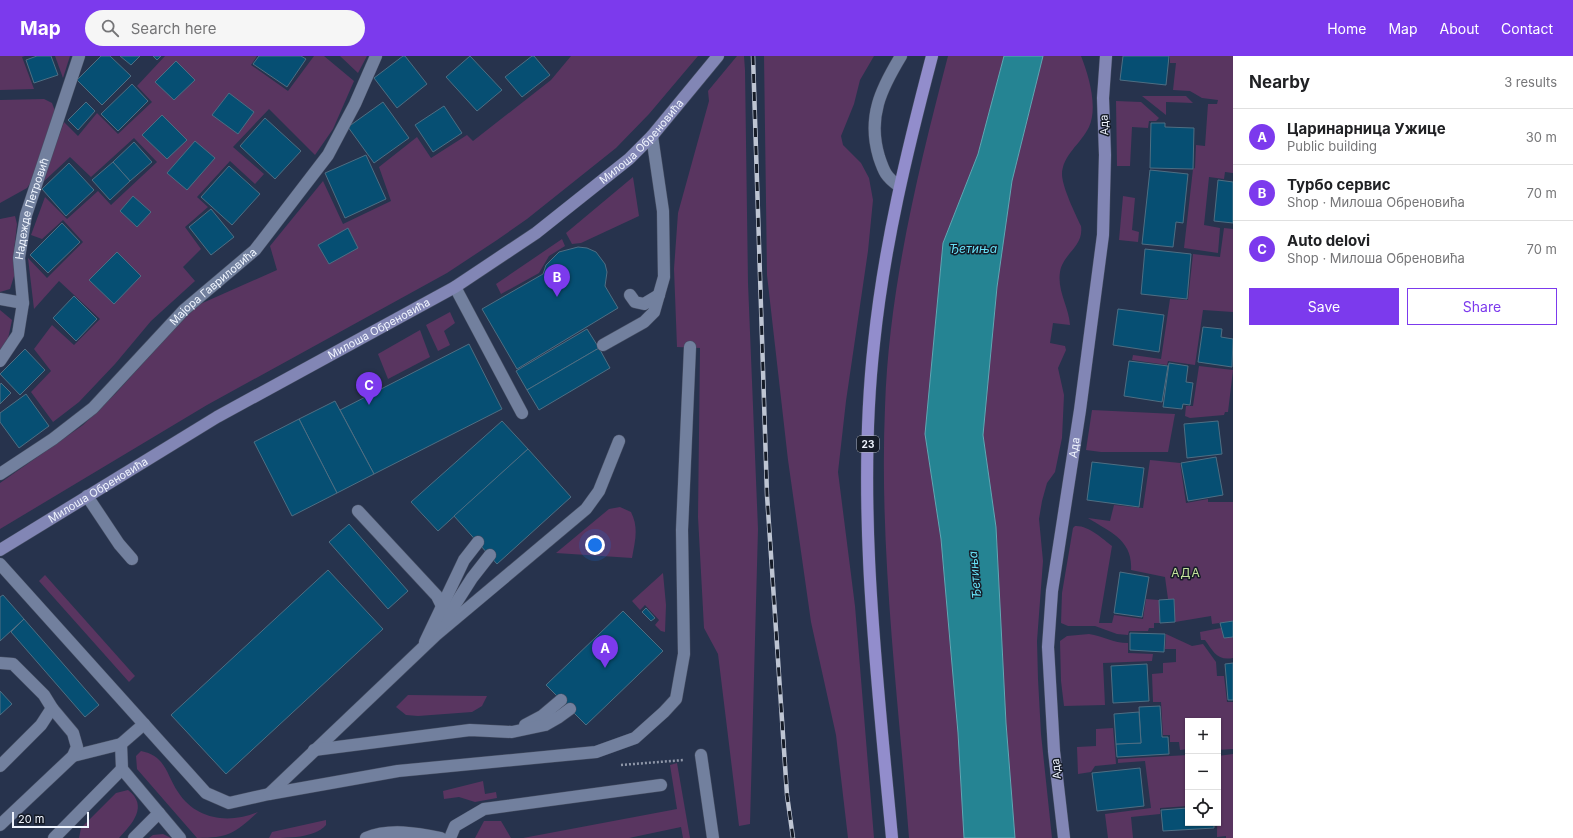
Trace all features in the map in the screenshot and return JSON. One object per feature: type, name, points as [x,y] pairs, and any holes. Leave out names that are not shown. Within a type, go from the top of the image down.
[{"type":"main road","name":"23","points":[[892,838],[874,621],[870,551],[868,462],[869,411],[874,344],[884,268],[899,186],[932,56]]},
{"type":"street","name":"Надежде Петровић","points":[[0,361],[18,334],[24,303],[19,258],[26,215],[79,56]]},
{"type":"street","name":"Мајора Гавриловића","points":[[0,474],[53,439],[93,408],[184,310],[255,250],[328,155],[355,104],[376,56]]},
{"type":"street","name":"Милоша Обреновића","points":[[0,550],[217,417],[455,287],[536,233],[629,159],[652,136],[718,56]]},
{"type":"street","points":[[899,186],[888,178],[884,169],[876,148],[874,129],[875,114],[879,97],[901,56]]},
{"type":"street","name":"Ада","points":[[1064,838],[1054,751],[1048,647],[1052,591],[1080,410],[1103,234],[1105,155],[1104,98],[1106,56]]},
{"type":"street","points":[[603,345],[644,322],[654,312],[664,277],[663,210],[652,136]]},
{"type":"street","points":[[455,287],[522,414]]},
{"type":"street","points":[[630,295],[635,302],[644,304],[658,295]]},
{"type":"street","points":[[0,299],[24,303]]},
{"type":"street","points":[[0,564],[206,793],[229,804],[269,794],[398,771],[596,752],[635,738],[676,699],[684,654],[682,530],[690,347]]},
{"type":"street","points":[[269,794],[436,635],[586,509],[599,491],[619,442]]},
{"type":"street","points":[[87,496],[119,544],[132,559]]},
{"type":"street","points":[[358,511],[437,596],[442,606]]},
{"type":"street","points":[[420,651],[464,560],[478,542]]},
{"type":"street","points":[[436,635],[472,578],[490,555]]},
{"type":"street","points":[[0,656],[13,664],[44,695],[52,708],[73,733],[77,747],[72,756],[0,825]]},
{"type":"street","points":[[0,662],[13,664]]},
{"type":"street","points":[[314,750],[470,730],[512,732],[566,704]]},
{"type":"street","points":[[0,766],[41,725],[52,708]]},
{"type":"street","points":[[72,756],[121,744],[144,724]]},
{"type":"street","points":[[121,744],[122,769],[180,838]]},
{"type":"street","points":[[701,757],[713,838]]},
{"type":"street","points":[[56,837],[122,769]]},
{"type":"street","points":[[450,838],[455,826],[484,809],[661,784]]},
{"type":"street","points":[[134,838],[159,813]]},
{"type":"street","points":[[366,838],[372,835],[411,832],[441,838]]},
{"type":"path","points":[[596,752],[611,766],[701,757]]},
{"type":"shaded area","points":[[0,56],[25,56],[22,57],[34,89],[0,90]]},
{"type":"shaded area","points":[[55,56],[70,56],[63,78]]},
{"type":"shaded area","points":[[165,56],[257,56],[251,65],[288,91],[314,56],[324,56],[354,81],[333,129],[315,155],[269,109],[233,147],[264,174],[255,184],[230,161],[197,197],[208,207],[185,227],[201,249],[183,267],[195,281],[151,321],[115,364],[79,402],[53,422],[31,392],[51,371],[34,349],[52,325],[74,345],[100,319],[59,281],[34,309],[28,258],[47,278],[83,242],[63,220],[42,239],[31,235],[45,197],[67,219],[98,191],[111,205],[157,162],[134,138],[91,177],[70,157],[41,184],[64,122],[78,136],[97,113],[118,134],[152,102],[137,86]]},
{"type":"shaded area","points":[[340,56],[367,56],[358,73]]},
{"type":"shaded area","points":[[571,56],[698,56],[649,114],[616,148],[527,219],[497,240],[447,273],[207,405],[0,529],[0,483],[83,425],[116,393],[198,305],[277,270],[270,246],[323,181],[343,224],[391,201],[379,167],[417,137],[431,158],[467,135],[473,141],[551,80]]},
{"type":"shaded area","points":[[737,56],[744,56],[745,70],[748,283],[758,529],[750,824],[739,826],[718,654],[704,628],[698,517],[700,348],[677,347],[674,269],[678,213],[709,101],[708,91]]},
{"type":"shaded area","points":[[764,56],[874,56],[860,80],[854,104],[841,136],[843,145],[861,163],[869,178],[873,200],[868,251],[846,401],[838,472],[855,606],[874,838],[848,838],[836,735],[811,622],[788,460],[767,275]]},
{"type":"shaded area","points":[[948,56],[1004,56],[978,154],[943,243],[925,434],[941,539],[958,733],[964,838],[909,838],[887,569],[884,461],[885,407],[892,318],[899,274],[916,186]]},
{"type":"shaded area","points":[[1043,56],[1081,56],[1089,82],[1093,101],[1093,110],[1089,127],[1065,161],[1062,175],[1070,201],[1081,226],[1081,233],[1076,245],[1062,265],[1060,272],[1060,286],[1068,312],[1070,325],[1053,323],[1050,343],[1065,346],[1066,350],[1058,368],[1064,395],[1062,438],[1055,472],[1047,483],[1039,519],[1043,561],[1037,641],[1038,679],[1041,734],[1052,838],[1015,838],[1006,723],[996,527],[983,435],[997,287],[1012,181]]},
{"type":"shaded area","points":[[1170,56],[1233,56],[1233,173],[1225,172],[1224,179],[1209,177],[1204,225],[1220,228],[1218,253],[1184,248],[1193,169],[1195,168],[1196,145],[1205,146],[1208,104],[1217,104],[1218,100],[1202,98],[1190,91],[1173,90],[1176,63],[1170,63]]},
{"type":"shaded area","points":[[1142,96],[1186,96],[1193,103],[1166,102],[1166,115]]},
{"type":"shaded area","points":[[44,99],[52,103],[55,111],[33,179],[27,188],[0,203],[0,100]]},
{"type":"shaded area","points":[[1116,101],[1141,102],[1159,118],[1156,121],[1149,121],[1148,128],[1132,127],[1130,166],[1117,166]]},
{"type":"shaded area","points":[[633,177],[639,216],[581,243],[572,244],[566,233]]},
{"type":"shaded area","points":[[1123,196],[1135,198],[1132,230],[1139,232],[1138,242],[1119,240]]},
{"type":"shaded area","points":[[15,216],[17,224],[14,251],[15,273],[10,289],[0,292],[0,219]]},
{"type":"shaded area","points":[[1224,228],[1233,229],[1233,312],[1203,310],[1195,365],[1168,361],[1167,365],[1132,360],[1133,355],[1161,359],[1170,299],[1188,300],[1193,254],[1220,257]]},
{"type":"shaded area","points":[[562,239],[565,246],[549,256],[539,273],[501,294],[496,284]]},
{"type":"shaded area","points":[[0,310],[12,320],[8,339],[0,350]]},
{"type":"shaded area","points":[[450,312],[455,323],[444,331],[450,345],[438,351],[426,325]]},
{"type":"shaded area","points":[[420,330],[430,357],[388,379],[378,354]]},
{"type":"shaded area","points":[[1199,366],[1233,370],[1228,412],[1225,412],[1224,415],[1190,418],[1185,416],[1186,406],[1193,406]]},
{"type":"shaded area","points":[[1092,410],[1175,414],[1168,452],[1101,452],[1086,450]]},
{"type":"shaded area","points":[[1150,460],[1180,463],[1186,503],[1208,499],[1208,502],[1233,502],[1233,621],[1212,624],[1211,616],[1175,622],[1174,599],[1168,599],[1165,577],[1131,570],[1131,560],[1124,544],[1112,533],[1088,518],[1110,521],[1114,505],[1143,508]]},
{"type":"shaded area","points":[[620,507],[631,512],[635,524],[636,535],[632,558],[556,553],[609,509]]},
{"type":"shaded area","points":[[1075,526],[1080,526],[1090,530],[1112,546],[1099,623],[1112,623],[1114,615],[1143,619],[1146,599],[1159,600],[1160,623],[1154,623],[1154,628],[1149,628],[1148,631],[1129,631],[1128,635],[1117,634],[1095,626],[1068,626],[1061,623],[1062,593],[1073,528]]},
{"type":"shaded area","points":[[663,573],[666,605],[665,632],[661,631],[655,625],[659,620],[645,605],[640,610],[632,601]]},
{"type":"shaded area","points":[[45,575],[135,676],[129,682],[39,581]]},
{"type":"shaded area","points":[[1221,628],[1224,638],[1233,637],[1233,658],[1228,659],[1219,657],[1205,640],[1201,640],[1200,632]]},
{"type":"shaded area","points":[[1089,634],[1118,642],[1128,643],[1128,653],[1153,654],[1152,661],[1103,663],[1105,705],[1064,706],[1061,681],[1060,641],[1067,636]]},
{"type":"shaded area","points":[[1166,634],[1192,646],[1203,644],[1216,662],[1217,676],[1224,676],[1227,702],[1233,702],[1233,749],[1221,750],[1221,718],[1185,718],[1185,749],[1180,750],[1179,742],[1170,742],[1170,735],[1163,735],[1161,702],[1153,702],[1152,674],[1163,673],[1163,663],[1176,662],[1176,649],[1165,649]]},
{"type":"shaded area","points":[[408,695],[487,696],[482,706],[472,712],[418,716],[406,715],[396,707]]},
{"type":"shaded area","points":[[1113,728],[1116,764],[1095,766],[1091,772],[1078,774],[1077,747],[1096,746],[1096,729]]},
{"type":"shaded area","points":[[141,751],[149,753],[161,761],[178,792],[194,809],[214,817],[225,818],[247,816],[258,812],[231,833],[217,837],[197,838],[137,769],[136,756]]},
{"type":"shaded area","points":[[1233,754],[1233,838],[1226,838],[1226,836],[1217,837],[1217,826],[1221,826],[1221,756]]},
{"type":"shaded area","points":[[1185,755],[1185,806],[1160,808],[1160,814],[1131,817],[1133,838],[1108,838],[1105,814],[1151,808],[1145,761],[1118,763],[1118,759]]},
{"type":"shaded area","points":[[677,763],[690,838],[683,838],[681,827],[629,838],[523,838],[677,809],[670,765]]},
{"type":"shaded area","points":[[483,781],[485,794],[496,792],[497,798],[475,802],[459,797],[444,799],[443,791]]},
{"type":"shaded area","points":[[128,790],[134,796],[138,809],[133,821],[119,838],[79,838],[81,828],[116,793]]},
{"type":"shaded area","points":[[326,820],[326,825],[315,833],[292,837],[269,838],[272,832]]},
{"type":"shaded area","points":[[484,821],[501,821],[511,838],[475,838]]},
{"type":"shaded area","points":[[163,834],[171,838],[149,838],[153,835]]},
{"type":"water","name":"Ђетиња","points":[[1004,56],[1043,56],[1012,181],[997,287],[983,435],[996,527],[1006,723],[1015,838],[964,838],[958,733],[941,539],[925,434],[943,243],[978,154]]},
{"type":"building","points":[[37,56],[51,56],[58,75],[34,83],[26,60]]},
{"type":"building","points":[[101,56],[110,56],[131,76],[102,105],[77,80]]},
{"type":"building","points":[[120,56],[140,56],[131,65]]},
{"type":"building","points":[[153,56],[161,56],[157,60]]},
{"type":"building","points":[[259,56],[301,56],[306,59],[287,87],[253,64]]},
{"type":"building","points":[[405,56],[427,84],[397,108],[374,78]]},
{"type":"building","points":[[470,56],[502,90],[477,111],[446,77]]},
{"type":"building","points":[[534,56],[550,75],[522,97],[505,77]]},
{"type":"building","points":[[1123,56],[1169,56],[1166,85],[1120,80]]},
{"type":"building","points":[[176,61],[195,80],[174,100],[155,82]]},
{"type":"building","points":[[132,84],[148,101],[118,131],[101,114]]},
{"type":"building","points":[[229,93],[254,112],[238,134],[212,115]]},
{"type":"building","points":[[86,102],[95,111],[78,130],[68,120]]},
{"type":"building","points":[[383,102],[409,138],[374,163],[348,127]]},
{"type":"building","points":[[444,106],[462,133],[433,152],[415,125]]},
{"type":"building","points":[[162,115],[187,140],[167,159],[142,135]]},
{"type":"building","points":[[265,118],[301,151],[275,179],[240,146]]},
{"type":"building","points":[[1151,123],[1165,123],[1165,127],[1194,128],[1193,169],[1150,168]]},
{"type":"building","points":[[195,141],[215,158],[187,190],[167,173]]},
{"type":"building","points":[[134,142],[152,162],[130,181],[113,162]]},
{"type":"building","points":[[366,155],[386,199],[345,218],[325,173]]},
{"type":"building","points":[[113,162],[130,181],[110,200],[92,180]]},
{"type":"building","points":[[69,163],[94,190],[66,216],[42,189]]},
{"type":"building","points":[[229,166],[260,194],[232,225],[201,197]]},
{"type":"building","points":[[1150,170],[1188,174],[1183,223],[1176,222],[1173,247],[1142,244]]},
{"type":"building","points":[[1218,180],[1233,182],[1233,223],[1214,221]]},
{"type":"building","points":[[133,196],[151,212],[137,227],[120,211]]},
{"type":"building","points":[[211,209],[234,237],[211,255],[189,227]]},
{"type":"building","points":[[62,223],[80,242],[48,273],[30,255]]},
{"type":"building","points":[[348,228],[358,248],[329,264],[318,245]]},
{"type":"building","points":[[578,247],[587,248],[596,252],[605,264],[607,272],[605,286],[618,308],[517,369],[482,309],[543,274],[546,265],[559,252]]},
{"type":"building","points":[[1145,249],[1191,254],[1187,299],[1141,294]]},
{"type":"building","points":[[117,252],[141,276],[114,304],[89,280]]},
{"type":"building","points":[[74,296],[97,319],[76,341],[53,318]]},
{"type":"building","points":[[1118,309],[1164,315],[1159,352],[1113,345]]},
{"type":"building","points":[[1203,327],[1222,329],[1221,337],[1233,339],[1232,367],[1198,362]]},
{"type":"building","points":[[587,329],[599,348],[527,390],[516,371]]},
{"type":"building","points":[[469,344],[502,409],[374,474],[340,410]]},
{"type":"building","points":[[599,348],[610,368],[539,410],[527,390]]},
{"type":"building","points":[[25,349],[45,370],[20,395],[0,374]]},
{"type":"building","points":[[1129,361],[1168,366],[1162,402],[1124,396]]},
{"type":"building","points":[[1169,363],[1188,366],[1186,382],[1193,383],[1190,405],[1183,404],[1182,409],[1163,407]]},
{"type":"building","points":[[1,383],[11,393],[0,404],[0,385]]},
{"type":"building","points":[[26,394],[49,426],[19,448],[0,422],[0,413]]},
{"type":"building","points":[[335,401],[374,474],[337,493],[299,419]]},
{"type":"building","points":[[299,419],[337,493],[292,516],[254,442]]},
{"type":"building","points":[[502,421],[528,449],[438,531],[411,502]]},
{"type":"building","points":[[1218,421],[1222,454],[1187,458],[1184,424]]},
{"type":"building","points":[[528,449],[571,497],[497,564],[454,516]]},
{"type":"building","points":[[1216,457],[1223,495],[1188,501],[1181,463]]},
{"type":"building","points":[[1092,462],[1144,468],[1139,507],[1087,500]]},
{"type":"building","points":[[349,524],[408,591],[388,609],[329,542]]},
{"type":"building","points":[[328,570],[383,629],[226,774],[171,715]]},
{"type":"building","points":[[1120,572],[1149,577],[1142,617],[1114,613]]},
{"type":"building","points":[[3,595],[24,619],[0,641],[0,597]]},
{"type":"building","points":[[1174,599],[1175,622],[1160,623],[1159,600]]},
{"type":"building","points":[[646,608],[655,618],[651,621],[642,612]]},
{"type":"building","points":[[623,611],[663,651],[586,725],[546,685]]},
{"type":"building","points":[[24,619],[99,705],[85,717],[11,632]]},
{"type":"building","points":[[1233,621],[1233,637],[1224,638],[1220,623]]},
{"type":"building","points":[[1130,633],[1165,634],[1164,652],[1130,650]]},
{"type":"building","points":[[1233,663],[1233,700],[1228,700],[1225,664]]},
{"type":"building","points":[[1147,664],[1149,701],[1113,703],[1111,666]]},
{"type":"building","points":[[0,691],[12,704],[0,715]]},
{"type":"building","points":[[1160,706],[1162,737],[1168,737],[1169,754],[1117,757],[1116,744],[1141,743],[1139,707]]},
{"type":"building","points":[[1139,712],[1141,743],[1116,744],[1114,714]]},
{"type":"building","points":[[1140,768],[1144,806],[1097,811],[1092,773]]},
{"type":"building","points":[[1185,808],[1185,826],[1214,826],[1214,828],[1163,831],[1161,810]]},
{"type":"railway","points":[[753,56],[767,495],[787,795],[793,838]]},
{"type":"place","name":"Турбо сервис","points":[[557,297]]},
{"type":"place","name":"Auto delovi","points":[[369,405]]},
{"type":"place","name":"Царинарница Ужице","points":[[605,668]]},
{"type":"district","name":"АДА","points":[[1186,573]]}]
